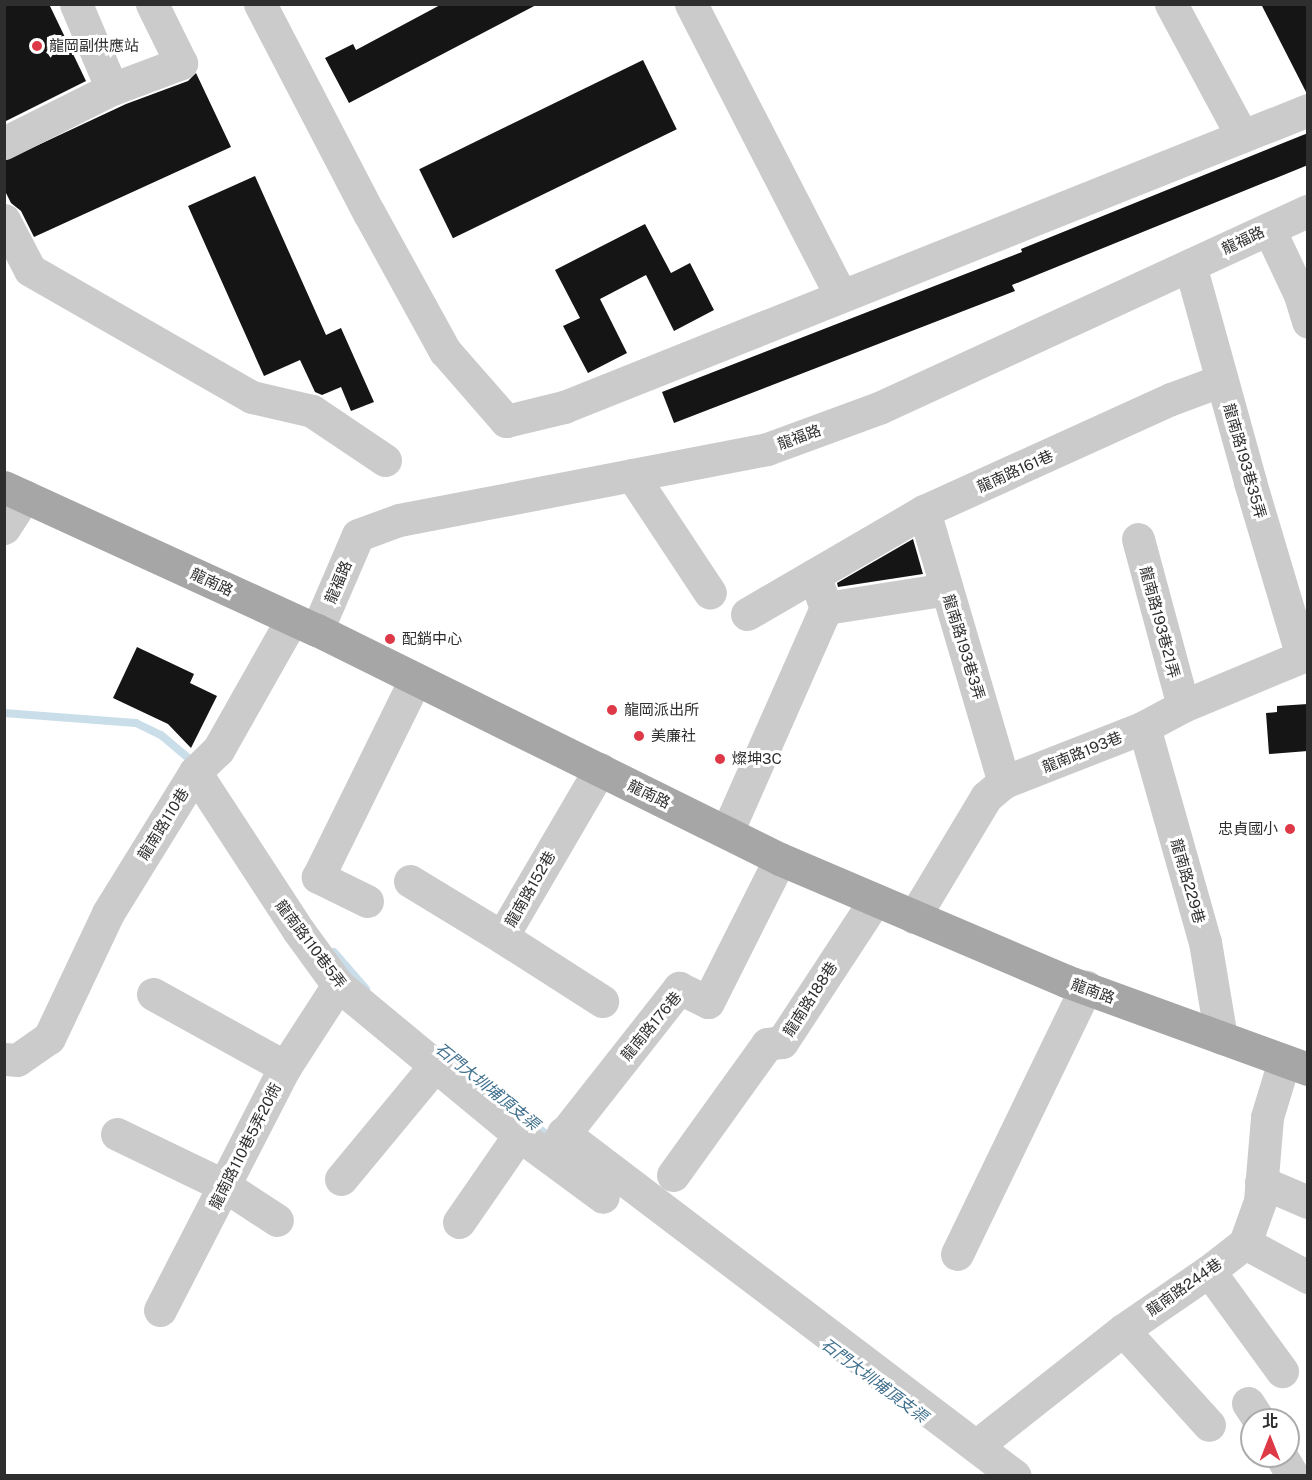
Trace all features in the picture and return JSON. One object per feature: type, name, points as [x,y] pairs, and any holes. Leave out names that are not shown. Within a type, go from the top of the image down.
[{"type":"main road","name":"龍南路","points":[[15,491],[305,624],[780,859],[1086,987],[1296,1065]]},
{"type":"street","points":[[76,4],[112,89]]},
{"type":"street","points":[[4,143],[112,89],[182,63],[152,4]]},
{"type":"street","points":[[260,4],[369,213],[445,351],[506,421],[564,407],[1308,110]]},
{"type":"street","points":[[691,4],[841,296]]},
{"type":"street","points":[[1171,4],[1242,136]]},
{"type":"street","name":"龍福路","points":[[305,624],[358,535],[399,520],[767,449],[879,408],[1308,211]]},
{"type":"street","points":[[4,220],[30,270],[252,397],[312,411],[385,460]]},
{"type":"street","points":[[1269,229],[1300,295],[1308,322]]},
{"type":"street","name":"龍南路193巷35弄","points":[[1190,265],[1222,380],[1305,655]]},
{"type":"street","name":"龍南路161巷","points":[[747,614],[924,511],[1171,399],[1222,380]]},
{"type":"street","points":[[632,475],[710,593]]},
{"type":"street","points":[[4,528],[15,491]]},
{"type":"street","name":"龍南路193巷3弄","points":[[924,511],[1004,783]]},
{"type":"street","name":"龍南路193巷21弄","points":[[1138,539],[1183,706]]},
{"type":"street","points":[[727,832],[826,608],[814,575]]},
{"type":"street","points":[[826,608],[947,589]]},
{"type":"street","name":"龍南路110巷","points":[[4,1059],[17,1060],[49,1038],[108,913],[195,772],[218,750],[305,624]]},
{"type":"street","name":"龍南路193巷","points":[[914,917],[986,796],[1004,783],[1144,727],[1183,706],[1305,655]]},
{"type":"street","points":[[367,901],[318,877],[415,680]]},
{"type":"street","name":"龍南路229巷","points":[[1144,727],[1205,942],[1221,1038]]},
{"type":"street","name":"龍南路152巷","points":[[600,769],[502,936],[603,1002]]},
{"type":"street","name":"龍南路110巷5弄","points":[[195,772],[298,930],[338,985],[519,1135],[555,1144],[603,1197]]},
{"type":"street","name":"龍南路176巷","points":[[555,1144],[679,988],[708,1002],[780,859]]},
{"type":"street","points":[[410,881],[502,936]]},
{"type":"street","name":"龍南路188巷","points":[[673,1175],[767,1044],[782,1042],[875,900]]},
{"type":"street","name":"龍南路110巷5弄20衖","points":[[160,1310],[285,1067],[338,985]]},
{"type":"street","points":[[957,1254],[1086,987]]},
{"type":"street","points":[[153,994],[285,1067]]},
{"type":"street","points":[[341,1179],[436,1064]]},
{"type":"street","points":[[1296,1065],[1267,1117],[1260,1201],[1245,1243],[1308,1277]]},
{"type":"street","points":[[117,1134],[225,1186],[277,1221]]},
{"type":"street","points":[[459,1222],[519,1135]]},
{"type":"street","points":[[555,1144],[1015,1476]]},
{"type":"street","points":[[1261,1182],[1308,1202]]},
{"type":"street","name":"龍南路244巷","points":[[976,1446],[1123,1330],[1209,1271],[1245,1243]]},
{"type":"street","points":[[1209,1271],[1282,1371]]},
{"type":"street","points":[[1123,1330],[1209,1425]]},
{"type":"building","name":"龍岡副供應站","points":[[4,4],[49,4],[86,81],[4,122]]},
{"type":"building","points":[[442,4],[538,4],[349,103],[325,58],[353,44],[356,50]]},
{"type":"building","points":[[1261,4],[1308,4],[1308,92],[1306,92]]},
{"type":"building","points":[[643,60],[677,129],[453,238],[419,169]]},
{"type":"building","points":[[196,73],[231,147],[34,237],[21,211],[11,203],[4,189],[4,161],[126,104],[188,81]]},
{"type":"building","points":[[1308,133],[1308,165],[1012,285],[1015,291],[674,423],[662,392],[1022,252],[1021,249]]},
{"type":"building","points":[[255,176],[326,335],[341,328],[374,402],[351,411],[341,387],[322,395],[315,392],[300,360],[264,376],[188,206]]},
{"type":"building","points":[[645,224],[671,273],[690,263],[714,310],[674,331],[646,275],[600,299],[627,353],[588,373],[563,326],[580,318],[555,270]]},
{"type":"building","points":[[913,539],[923,574],[838,587],[837,583]]},
{"type":"building","points":[[137,647],[194,674],[190,683],[217,696],[191,748],[168,724],[113,698]]},
{"type":"building","points":[[1308,704],[1308,751],[1269,754],[1266,713],[1277,712],[1277,706]]},
{"type":"waterway","name":"石門大圳埔頂支渠","points":[[4,713],[136,723],[161,735],[193,762]]},
{"type":"waterway","name":"石門大圳埔頂支渠","points":[[334,952],[366,989]]},
{"type":"waterway","name":"石門大圳埔頂支渠","points":[[496,1095],[550,1137]]},
{"type":"place","name":"龍岡副供應站","points":[[37,46]]},
{"type":"place","name":"配銷中心","points":[[390,639]]},
{"type":"place","name":"龍岡派出所","points":[[612,710]]},
{"type":"place","name":"美廉社","points":[[639,736]]},
{"type":"place","name":"燦坤3C","points":[[720,759]]},
{"type":"place","name":"忠貞國小","points":[[1290,829]]}]
